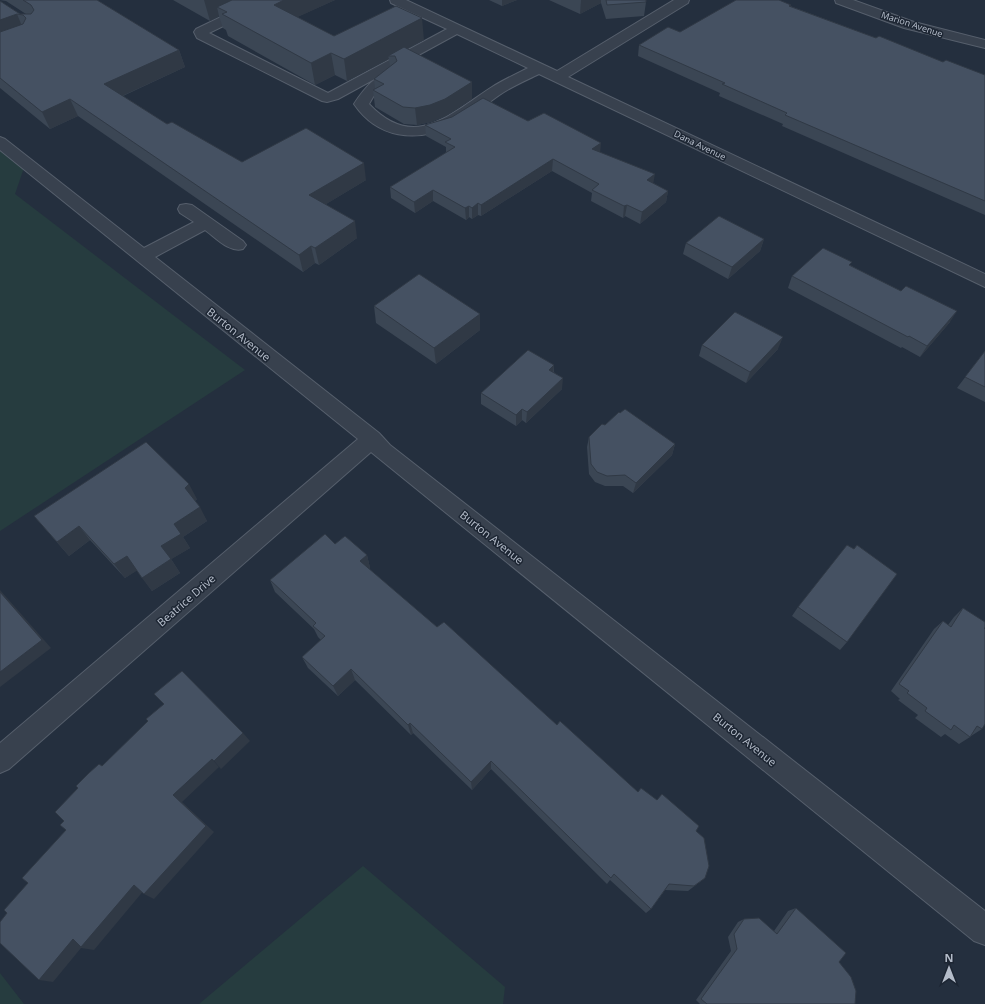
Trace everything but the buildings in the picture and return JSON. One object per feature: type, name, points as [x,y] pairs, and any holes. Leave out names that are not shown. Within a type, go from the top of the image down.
[{"type":"street","points":[[266,0],[201,32],[202,35],[327,98],[457,29]]},
{"type":"street","name":"Dana Avenue","points":[[396,0],[415,4],[457,29],[985,281]]},
{"type":"street","points":[[558,77],[683,0]]},
{"type":"street","name":"Marion Avenue","points":[[841,0],[910,25],[985,44]]},
{"type":"street","points":[[474,37],[427,56],[398,72],[371,89],[361,104],[374,118],[399,131],[426,130],[448,123],[499,89],[538,68]]},
{"type":"street","name":"Burton Avenue","points":[[0,142],[372,440],[383,451],[985,930]]},
{"type":"street","points":[[186,209],[237,245]]},
{"type":"street","points":[[142,256],[206,223]]},
{"type":"street","name":"Beatrice Drive","points":[[0,760],[372,440]]},
{"type":"green space","points":[[0,142],[26,162],[15,194],[245,370],[0,531]]},
{"type":"green space","points":[[363,866],[505,987],[503,1004],[199,1004]]},
{"type":"green space","points":[[0,973],[24,1004],[0,1004]]}]
